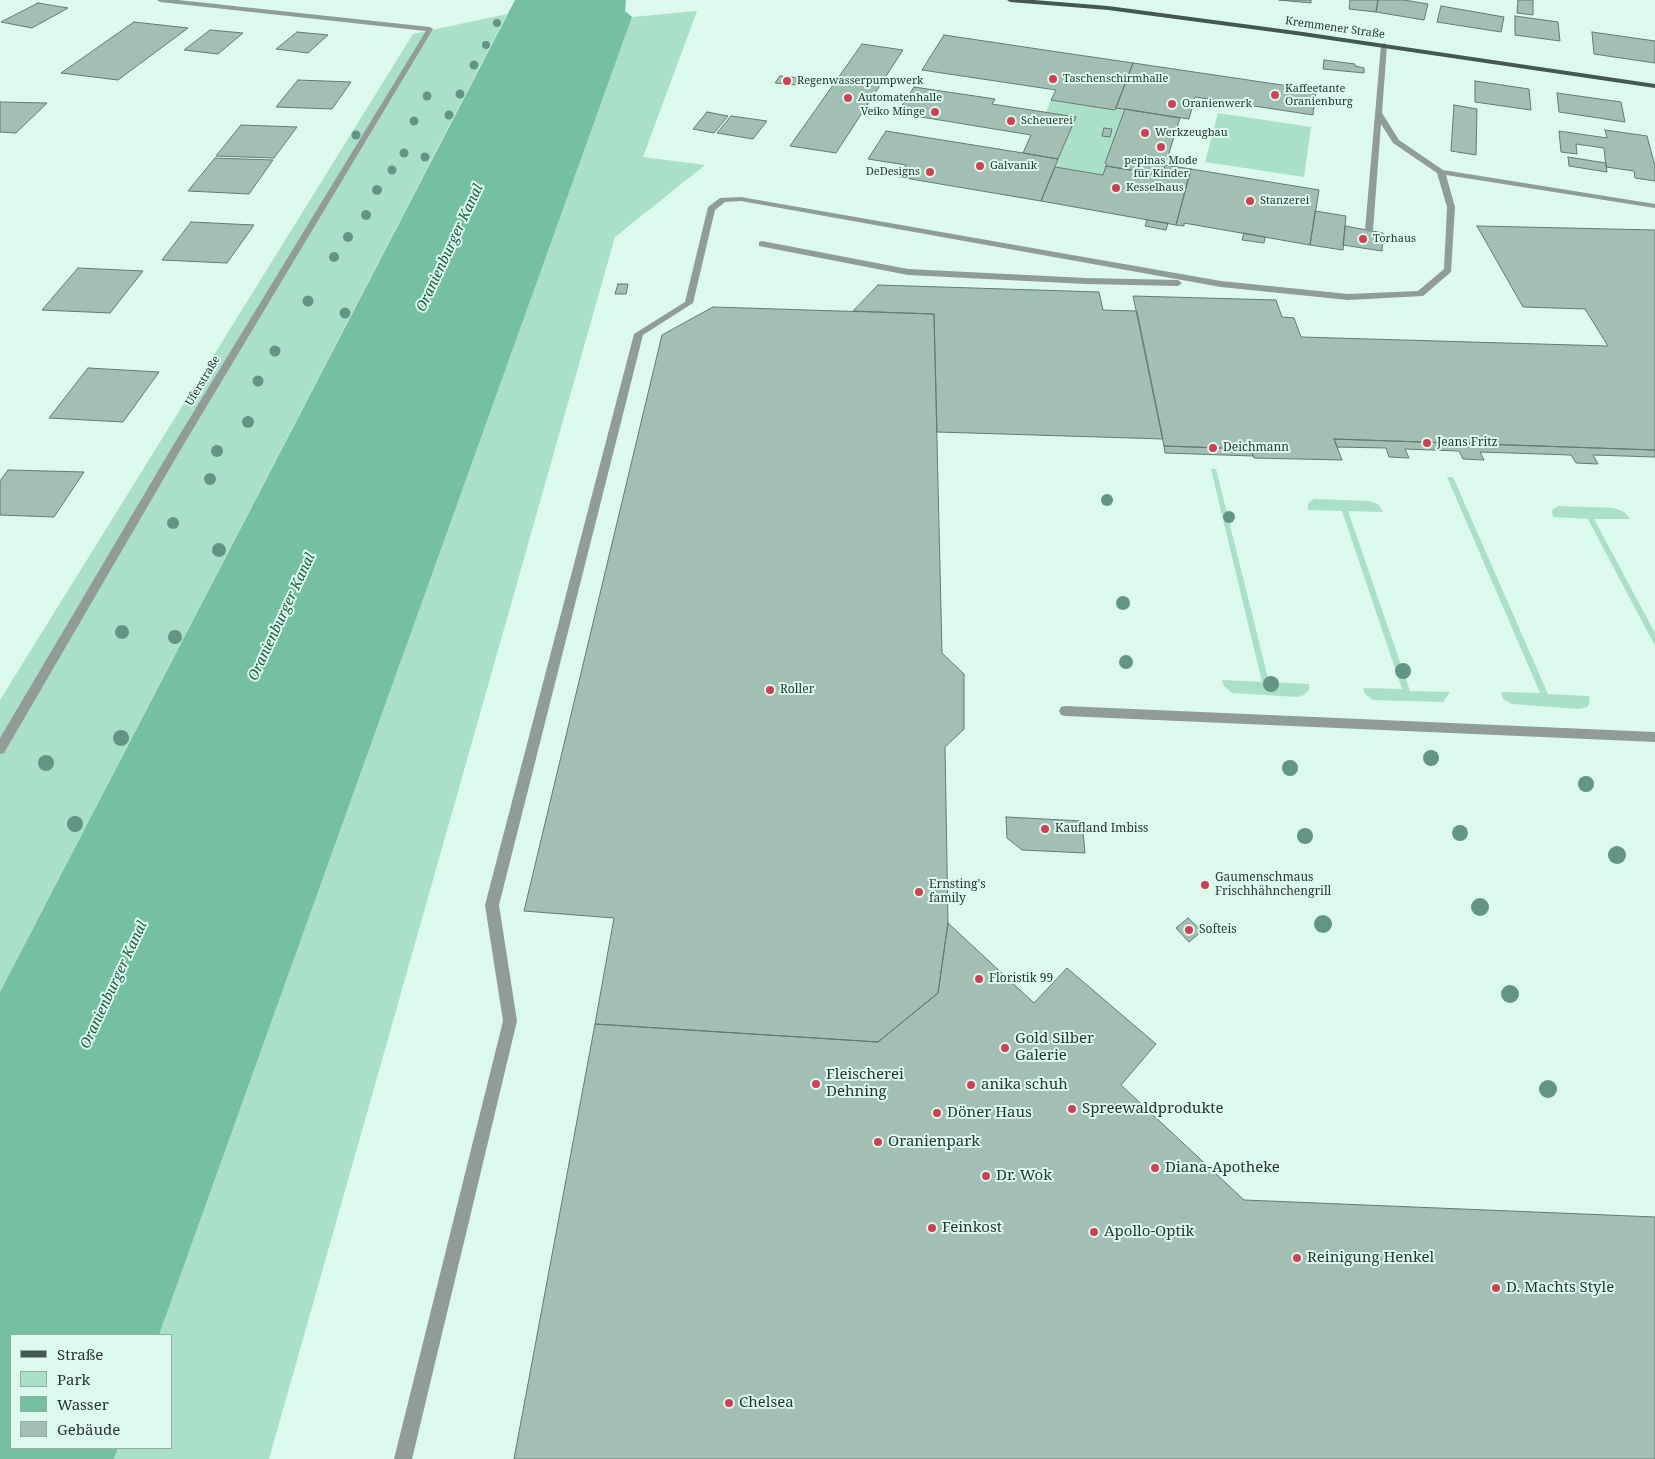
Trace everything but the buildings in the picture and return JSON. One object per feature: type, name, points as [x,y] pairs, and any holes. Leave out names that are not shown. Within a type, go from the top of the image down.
[{"type":"main road","name":"Kremmener Straße","points":[[1010,0],[1108,8],[1384,45],[1655,86]]},
{"type":"street","name":"Uferstraße","points":[[0,749],[181,441],[430,29],[160,0]]},
{"type":"street","points":[[1369,230],[1384,45]]},
{"type":"street","points":[[1379,114],[1396,141],[1441,172],[1655,206]]},
{"type":"street","points":[[762,244],[908,272],[1221,284],[1348,297],[1420,294],[1448,270],[1450,206],[1441,172]]},
{"type":"street","points":[[403,1459],[510,1021],[492,905],[639,334],[689,303],[711,209],[724,200],[741,199],[1221,284]]},
{"type":"street","points":[[1065,711],[1655,737]]},
{"type":"green space","points":[[697,11],[643,157],[705,165],[615,237],[269,1459],[114,1459],[118,1449],[172,1449],[172,1334],[159,1334],[632,17]]},
{"type":"green space","points":[[507,14],[0,992],[0,700],[413,34]]},
{"type":"green space","points":[[1051,100],[1115,110],[1116,108],[1125,109],[1105,163],[1107,164],[1103,175],[1055,167],[1076,117],[1046,112]]},
{"type":"green space","points":[[1218,113],[1311,127],[1304,177],[1205,162]]},
{"type":"green space","points":[[1211,469],[1216,469],[1269,682],[1309,684],[1309,690],[1304,695],[1297,697],[1232,693],[1224,686],[1222,680],[1262,682]]},
{"type":"green space","points":[[1447,477],[1453,477],[1548,694],[1589,696],[1590,702],[1587,707],[1579,709],[1512,704],[1503,699],[1501,692],[1540,693]]},
{"type":"green space","points":[[1314,499],[1370,501],[1379,505],[1383,512],[1348,511],[1410,691],[1450,692],[1443,702],[1373,700],[1365,694],[1363,688],[1402,689],[1342,511],[1308,510],[1308,503]]},
{"type":"green space","points":[[1558,506],[1614,508],[1624,512],[1630,519],[1594,519],[1655,633],[1655,646],[1588,519],[1553,517],[1552,510]]},
{"type":"water","name":"Oranienburger Kanal","points":[[515,0],[626,0],[625,11],[632,17],[159,1334],[10,1334],[10,1449],[118,1449],[114,1459],[0,1459],[0,992]]},
{"type":"place","name":"Taschenschirmhalle","points":[[1053,79]]},
{"type":"place","name":"Regenwasserpumpwerk","points":[[787,81]]},
{"type":"place","name":"Kaffeetante Oranienburg","points":[[1275,95]]},
{"type":"place","name":"Automatenhalle","points":[[848,98]]},
{"type":"place","name":"Oranienwerk","points":[[1172,104]]},
{"type":"place","name":"Veiko Minge","points":[[935,112]]},
{"type":"place","name":"Scheuerei","points":[[1011,121]]},
{"type":"place","name":"Werkzeugbau","points":[[1145,133]]},
{"type":"place","name":"pepinas Mode für Kinder","points":[[1161,147]]},
{"type":"place","name":"Galvanik","points":[[980,166]]},
{"type":"place","name":"DeDesigns","points":[[930,172]]},
{"type":"place","name":"Kesselhaus","points":[[1116,188]]},
{"type":"place","name":"Stanzerei","points":[[1250,201]]},
{"type":"place","name":"Torhaus","points":[[1363,239]]},
{"type":"place","name":"Jeans Fritz","points":[[1427,443]]},
{"type":"place","name":"Deichmann","points":[[1213,448]]},
{"type":"place","name":"Roller","points":[[770,690]]},
{"type":"place","name":"Kaufland Imbiss","points":[[1045,829]]},
{"type":"place","name":"Gaumenschmaus Frischhähnchengrill","points":[[1205,885]]},
{"type":"place","name":"Ernsting's family","points":[[919,892]]},
{"type":"place","name":"Softeis","points":[[1189,930]]},
{"type":"place","name":"Floristik 99","points":[[979,979]]},
{"type":"place","name":"Gold Silber Galerie","points":[[1005,1048]]},
{"type":"place","name":"Fleischerei Dehning","points":[[816,1084]]},
{"type":"place","name":"anika schuh","points":[[971,1085]]},
{"type":"place","name":"Spreewaldprodukte","points":[[1072,1109]]},
{"type":"place","name":"Döner Haus","points":[[937,1113]]},
{"type":"place","name":"Oranienpark","points":[[878,1142]]},
{"type":"place","name":"Diana-Apotheke","points":[[1155,1168]]},
{"type":"place","name":"Dr. Wok","points":[[986,1176]]},
{"type":"place","name":"Feinkost","points":[[932,1228]]},
{"type":"place","name":"Apollo-Optik","points":[[1094,1232]]},
{"type":"place","name":"Reinigung Henkel","points":[[1297,1258]]},
{"type":"place","name":"D. Machts Style","points":[[1496,1288]]},
{"type":"place","name":"Chelsea","points":[[729,1403]]}]
